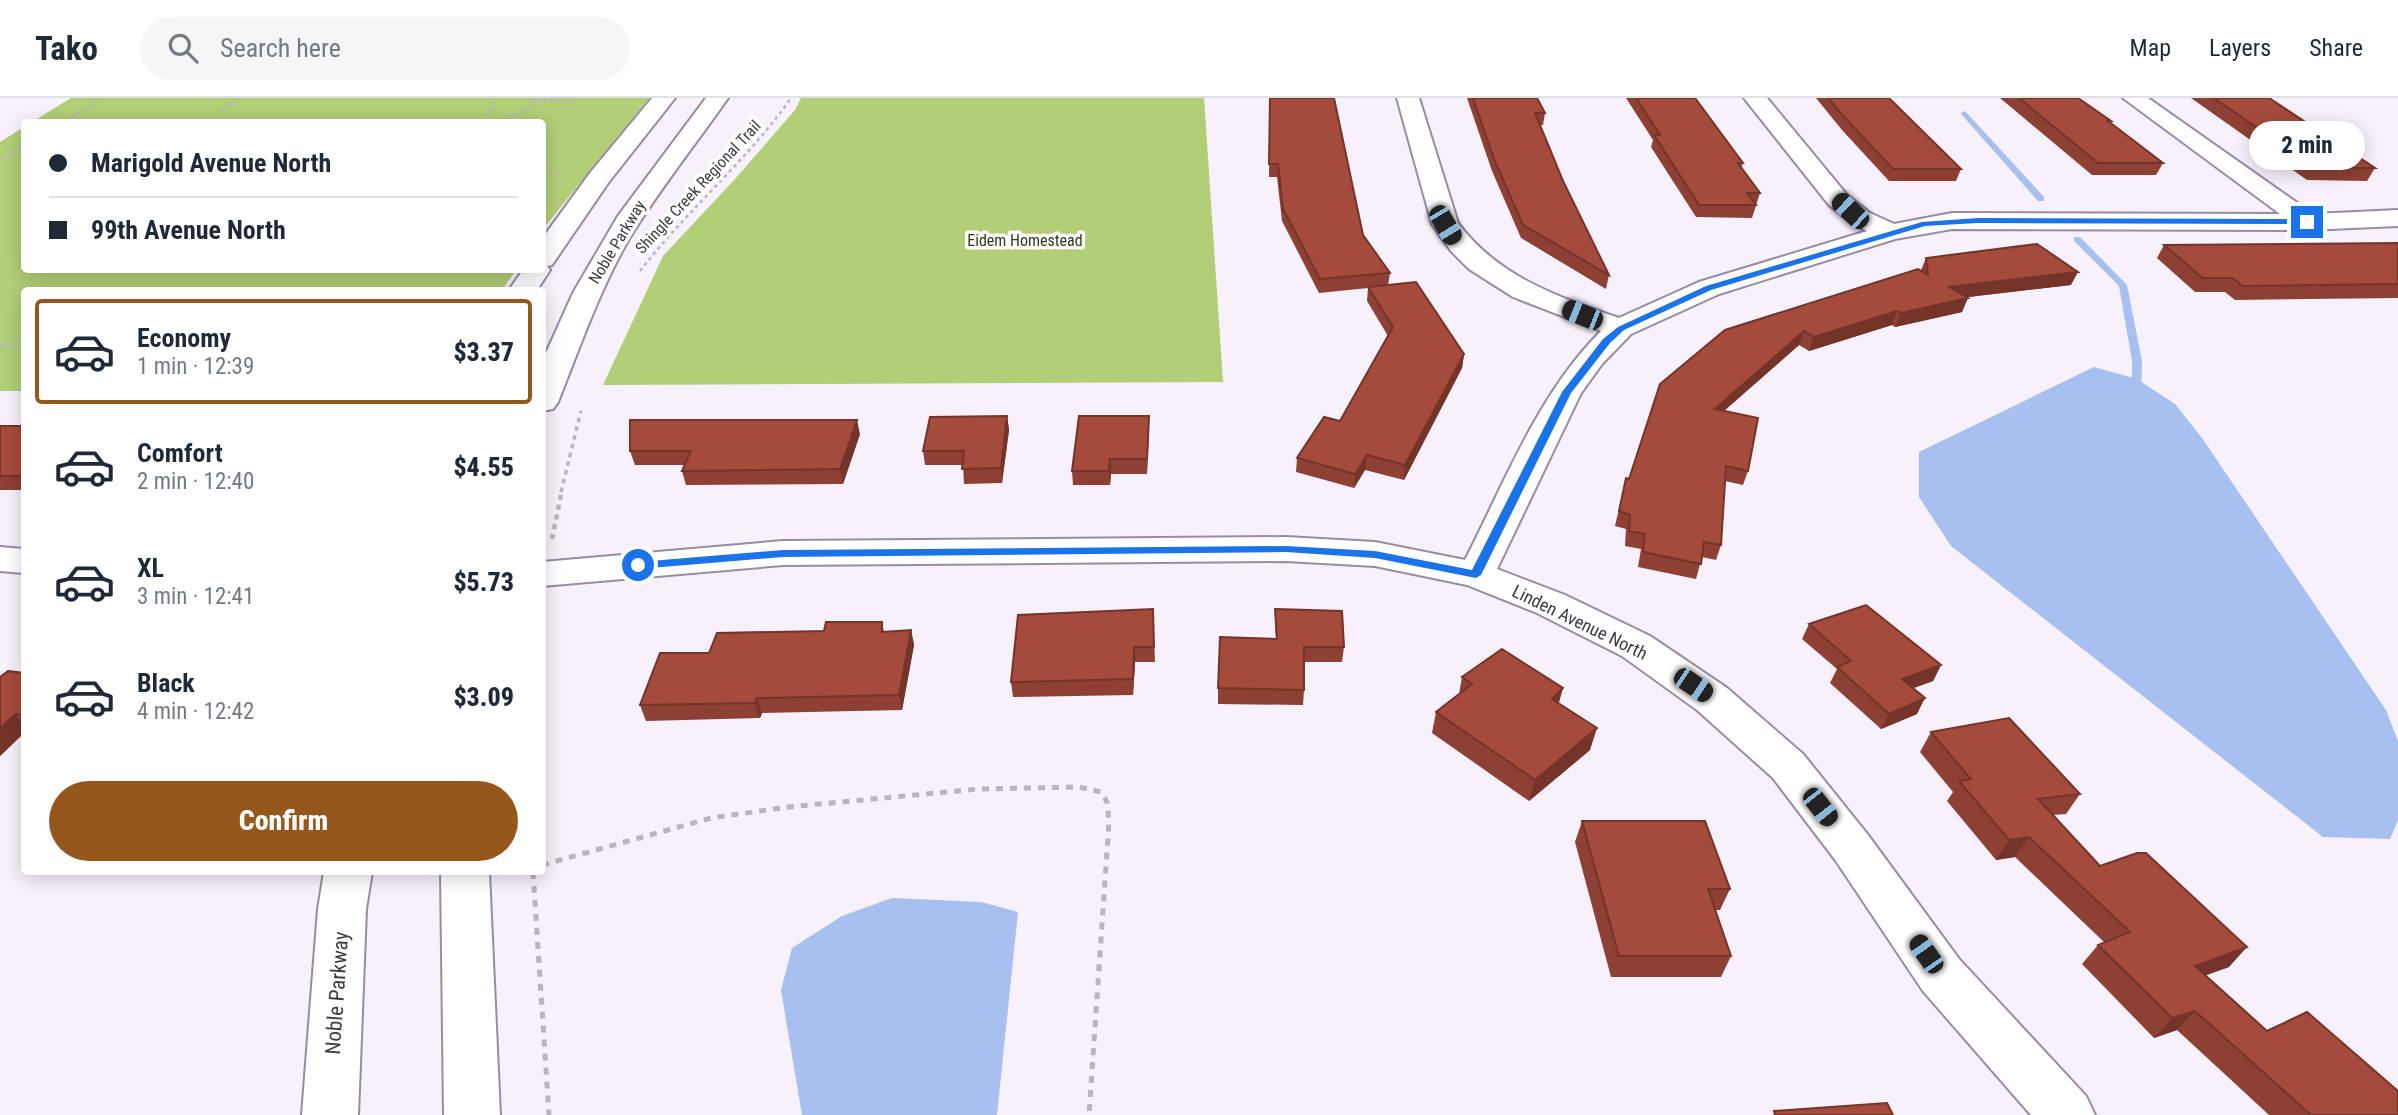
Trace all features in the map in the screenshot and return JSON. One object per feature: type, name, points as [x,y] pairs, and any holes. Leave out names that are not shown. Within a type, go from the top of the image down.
[{"type":"street","points":[[546,253],[599,178],[664,98]]},
{"type":"street","name":"Noble Parkway","points":[[546,392],[586,294],[606,258],[656,178],[717,98]]},
{"type":"street","points":[[1408,98],[1445,225],[1473,261],[1498,279],[1532,295],[1621,328]]},
{"type":"street","points":[[1755,98],[1838,200],[1861,218],[1891,232]]},
{"type":"street","points":[[2134,98],[2307,222]]},
{"type":"street","points":[[1476,575],[1566,392],[1599,349],[1621,328],[1709,288],[1924,224],[1965,220],[2307,222],[2398,218]]},
{"type":"street","name":"Linden Avenue North","points":[[546,574],[783,553],[1286,549],[1375,554],[1476,575],[1551,604],[1636,646],[1712,699],[1788,766],[1852,848],[1941,975],[2067,1115]]},
{"type":"street","points":[[0,559],[21,561]]},
{"type":"street","name":"Noble Parkway","points":[[330,1115],[342,909],[348,875]]},
{"type":"street","points":[[465,875],[472,1115]]},
{"type":"path","points":[[69,119],[100,98]]},
{"type":"path","points":[[222,110],[240,98]]},
{"type":"path","points":[[484,119],[498,98]]},
{"type":"path","name":"Shingle Creek Regional Trail","points":[[638,275],[675,229],[758,144],[791,98]]},
{"type":"path","points":[[504,119],[522,112],[537,99],[578,101]]},
{"type":"path","points":[[0,160],[21,147]]},
{"type":"path","points":[[546,171],[574,173]]},
{"type":"path","points":[[0,346],[21,345]]},
{"type":"path","points":[[553,535],[581,410]]},
{"type":"path","points":[[546,864],[712,818],[792,805],[973,789],[1082,786],[1100,791],[1108,803],[1109,822],[1089,1115]]},
{"type":"path","points":[[533,875],[549,1115]]},
{"type":"green space","points":[[71,98],[649,98],[546,225],[546,119],[37,119]]},
{"type":"green space","name":"Eidem Homestead","points":[[801,98],[1204,98],[1223,382],[603,385],[663,256],[735,179],[795,110]]},
{"type":"green space","points":[[21,129],[21,273],[514,273],[504,287],[21,287],[21,391],[0,391],[0,142]]},
{"type":"water","points":[[2094,367],[2137,379],[2175,404],[2202,438],[2386,710],[2398,741],[2398,820],[2390,839],[2323,837],[1951,546],[1919,497],[1919,452]]},
{"type":"water","points":[[892,898],[981,902],[1018,912],[997,1115],[802,1115],[781,990],[792,948],[842,916]]},
{"type":"building","points":[[1270,98],[1334,98],[1363,235],[1390,273],[1320,279],[1283,209],[1278,164],[1269,164]]},
{"type":"building","points":[[1473,98],[1537,98],[1545,113],[1535,113],[1563,181],[1609,275],[1523,225],[1494,159]]},
{"type":"building","points":[[1636,98],[1695,98],[1743,163],[1738,163],[1760,193],[1747,193],[1756,205],[1699,205],[1654,135],[1660,135]]},
{"type":"building","points":[[1828,98],[1889,98],[1961,169],[1893,169]]},
{"type":"building","points":[[2019,98],[2078,98],[2163,163],[2098,163]]},
{"type":"building","points":[[2214,98],[2269,98],[2375,168],[2314,168]]},
{"type":"building","points":[[2398,243],[2398,284],[2243,286],[2233,278],[2203,278],[2164,245]]},
{"type":"building","points":[[2037,244],[2078,272],[1949,287],[1968,298],[1901,313],[1897,311],[1814,337],[1804,331],[1715,409],[1758,418],[1748,471],[1726,466],[1721,545],[1704,542],[1701,564],[1643,552],[1645,534],[1629,531],[1630,515],[1619,511],[1626,478],[1629,479],[1660,384],[1725,330],[1918,269],[1928,275],[1926,258]]},
{"type":"building","points":[[1416,282],[1464,354],[1405,465],[1367,455],[1355,474],[1297,458],[1324,417],[1340,421],[1393,327],[1368,287]]},
{"type":"building","points":[[1007,416],[1001,468],[962,469],[964,451],[923,451],[930,417]]},
{"type":"building","points":[[1079,416],[1149,416],[1147,459],[1110,459],[1109,471],[1072,471]]},
{"type":"building","points":[[630,420],[857,420],[840,469],[682,471],[691,451],[630,451]]},
{"type":"building","points":[[0,426],[21,426],[21,476],[0,476]]},
{"type":"building","points":[[1866,605],[1941,665],[1902,679],[1925,698],[1889,714],[1837,667],[1851,661],[1809,624]]},
{"type":"building","points":[[1153,609],[1154,647],[1134,647],[1133,679],[1011,682],[1018,615]]},
{"type":"building","points":[[1275,609],[1342,611],[1344,647],[1304,647],[1304,690],[1218,688],[1220,637],[1277,639]]},
{"type":"building","points":[[826,622],[882,622],[882,632],[911,630],[899,695],[757,698],[755,703],[640,705],[660,653],[709,653],[717,633],[824,631]]},
{"type":"building","points":[[1502,649],[1563,688],[1552,699],[1597,728],[1535,780],[1436,712],[1472,684],[1462,677]]},
{"type":"building","points":[[8,671],[21,673],[21,715],[15,714],[0,728],[0,677]]},
{"type":"building","points":[[2009,718],[2080,794],[2038,799],[2100,866],[2137,853],[2146,853],[2247,947],[2195,966],[2267,1031],[2307,1012],[2398,1091],[2398,1115],[2311,1115],[2195,1011],[2172,1018],[2098,945],[2130,932],[2029,837],[2009,840],[1959,781],[1971,779],[1931,732]]},
{"type":"building","points":[[1582,821],[1705,821],[1730,889],[1708,889],[1731,956],[1619,956]]},
{"type":"building","points":[[1887,1103],[1893,1115],[1775,1115],[1774,1111]]},
{"type":"waterway","points":[[1965,113],[2041,199]]},
{"type":"waterway","points":[[2077,239],[2123,285],[2137,361],[2137,395]]},
{"type":"route","points":[[638,565],[783,553],[1286,549],[1375,554],[1476,575],[1566,392],[1606,341],[1621,328],[1659,309],[1709,288],[1924,224],[1978,220],[2307,222]]}]
